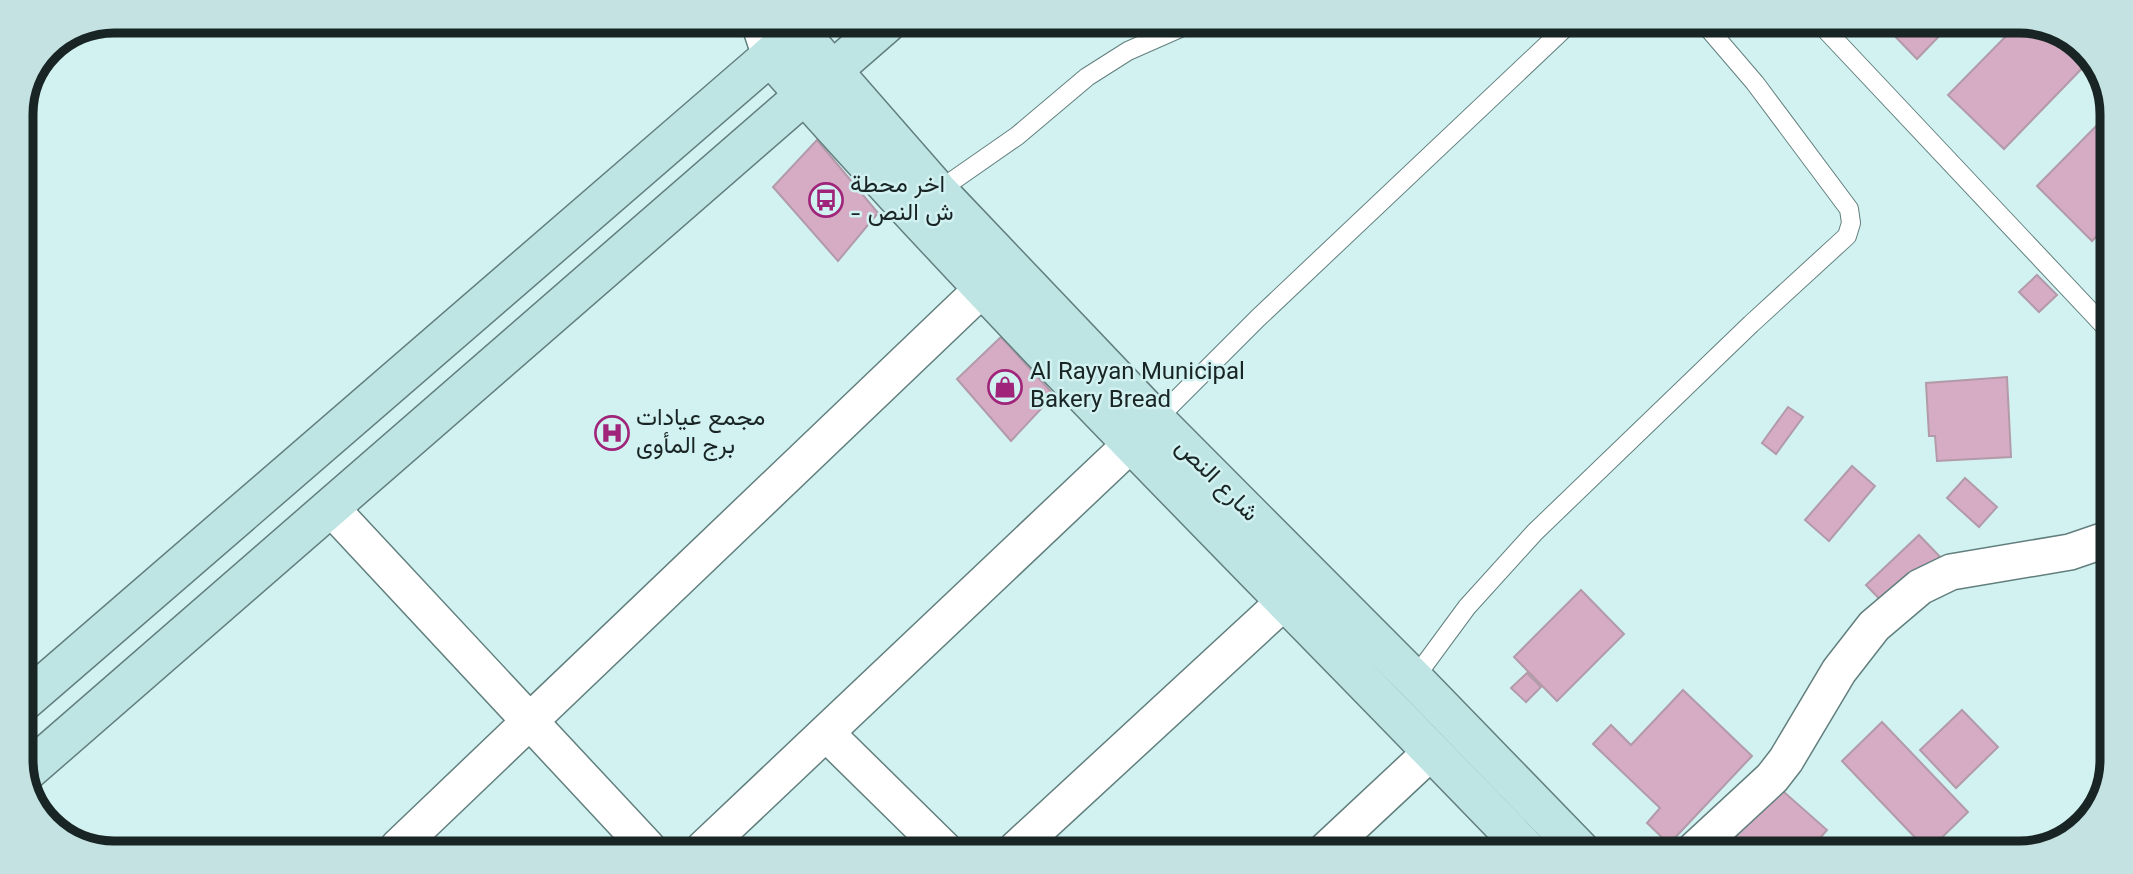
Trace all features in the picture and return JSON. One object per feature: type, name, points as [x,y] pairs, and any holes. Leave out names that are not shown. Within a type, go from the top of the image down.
[{"type":"main road","points":[[33,693],[782,33]]},
{"type":"main road","name":"شارع النص","points":[[783,33],[803,94],[982,289],[1414,678],[1571,841]]},
{"type":"main road","name":"شارع النص","points":[[784,33],[833,70],[1286,600],[1518,841]]},
{"type":"main road","points":[[33,766],[876,33]]},
{"type":"street","points":[[404,841],[982,289]]},
{"type":"street","points":[[712,841],[1143,432]]},
{"type":"street","points":[[330,507],[641,841]]},
{"type":"street","points":[[1704,841],[1772,778],[1786,761],[1839,671],[1874,626],[1920,587],[1951,572],[2070,552],[2100,542]]},
{"type":"street","points":[[1025,841],[1286,600]]},
{"type":"street","points":[[827,734],[936,841]]},
{"type":"street","points":[[1335,841],[1432,751]]},
{"type":"lane","points":[[938,191],[1017,136],[1087,77],[1128,51],[1169,33]]},
{"type":"lane","points":[[1143,432],[1258,318],[1560,33]]},
{"type":"lane","points":[[1414,678],[1467,607],[1535,532],[1751,324],[1847,236],[1852,223],[1849,209],[1755,83],[1712,33]]},
{"type":"lane","points":[[1829,33],[2100,321]]},
{"type":"building","points":[[1892,33],[1942,33],[1917,59]]},
{"type":"building","points":[[2009,33],[2050,39],[2068,50],[2084,66],[2004,149],[1948,95]]},
{"type":"building","points":[[2100,122],[2100,233],[2092,241],[2037,186]]},
{"type":"building","name":"اخر محطة - ش النص","points":[[817,140],[878,213],[838,261],[773,187]]},
{"type":"building","points":[[2037,275],[2057,295],[2039,312],[2019,292]]},
{"type":"building","name":"Al Rayyan Municipal Bakery Bread","points":[[1001,337],[1054,395],[1011,441],[957,379]]},
{"type":"building","points":[[2007,377],[2011,457],[1937,461],[1935,436],[1929,436],[1926,383]]},
{"type":"building","points":[[1788,407],[1803,417],[1776,454],[1762,443]]},
{"type":"building","points":[[1852,466],[1875,486],[1829,541],[1805,520]]},
{"type":"building","points":[[1965,478],[1997,507],[1979,527],[1947,498]]},
{"type":"building","points":[[1919,535],[1946,563],[1893,613],[1866,585]]},
{"type":"building","points":[[1581,590],[1624,634],[1557,701],[1514,657]]},
{"type":"building","points":[[1527,673],[1541,687],[1526,702],[1511,688]]},
{"type":"building","points":[[1683,690],[1752,756],[1672,841],[1666,841],[1647,823],[1660,808],[1593,744],[1611,725],[1631,745]]},
{"type":"building","points":[[1962,710],[1998,747],[1956,788],[1920,750]]},
{"type":"building","points":[[1882,722],[1968,812],[1938,841],[1918,841],[1842,761]]},
{"type":"building","points":[[1776,785],[1827,830],[1818,841],[1728,841]]},
{"type":"place","name":"اخر محطة - ش النص","points":[[826,200]]},
{"type":"place","name":"Al Rayyan Municipal Bakery Bread","points":[[1005,387]]},
{"type":"place","name":"مجمع عيادات برج المأوى","points":[[612,433]]}]
